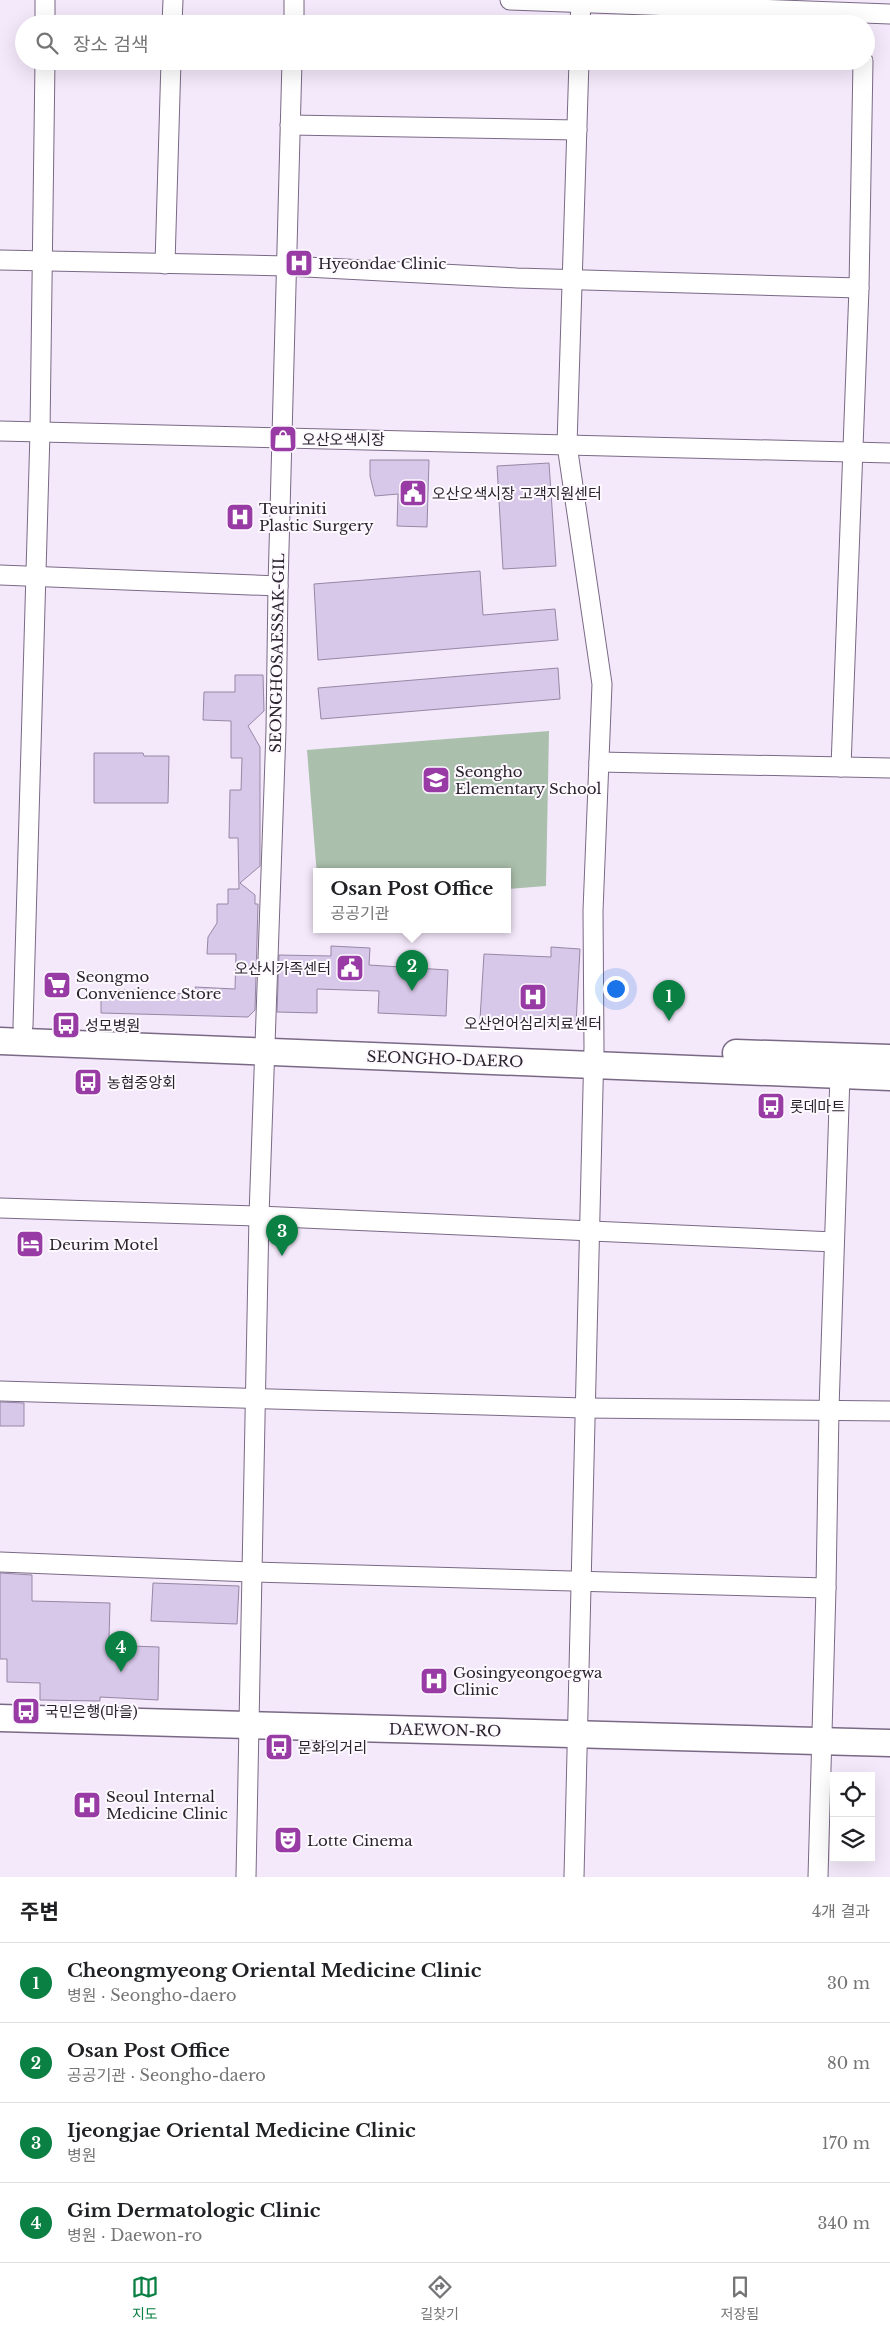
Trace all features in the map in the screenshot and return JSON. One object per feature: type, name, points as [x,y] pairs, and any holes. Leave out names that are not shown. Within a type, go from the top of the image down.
[{"type":"main road","name":"SEONGHO-DAERO","points":[[11,1026],[265,1044]]},
{"type":"main road","name":"SEONGHO-DAERO","points":[[0,1041],[265,1044],[594,1056],[890,1058]]},
{"type":"main road","name":"SEONGHO-DAERO","points":[[594,1056],[840,1075],[890,1077]]},
{"type":"main road","name":"DAEWON-RO","points":[[0,1718],[248,1726],[576,1732],[890,1743]]},
{"type":"street","points":[[45,15],[46,0]]},
{"type":"street","points":[[172,15],[173,0]]},
{"type":"street","points":[[294,0],[294,15]]},
{"type":"street","points":[[510,0],[890,14]]},
{"type":"street","points":[[580,15],[581,2]]},
{"type":"street","points":[[11,1026],[36,576],[45,70]]},
{"type":"street","points":[[165,264],[171,70]]},
{"type":"street","name":"SEONGHOSAESSAK-GIL","points":[[246,1877],[259,1216],[276,730],[292,70]]},
{"type":"street","points":[[574,1877],[576,1732],[594,1056],[593,911],[602,684],[567,445],[579,70]]},
{"type":"street","points":[[841,767],[859,288],[863,70]]},
{"type":"street","points":[[290,124],[577,130]]},
{"type":"street","points":[[0,260],[287,266],[572,280],[859,288]]},
{"type":"street","points":[[0,431],[890,453]]},
{"type":"street","points":[[0,575],[278,586]]},
{"type":"street","points":[[599,762],[890,768]]},
{"type":"street","points":[[818,1877],[829,1409],[840,1075]]},
{"type":"street","points":[[0,1208],[259,1216],[834,1242]]},
{"type":"street","points":[[0,1391],[584,1408],[890,1411]]},
{"type":"street","points":[[0,1562],[251,1572],[826,1588]]},
{"type":"green space","points":[[549,731],[546,886],[511,889],[511,868],[316,868],[307,750]]},
{"type":"building","name":"오산오색시장 고객지원센터","points":[[370,460],[429,460],[427,527],[397,526],[398,494],[375,496],[370,476]]},
{"type":"building","points":[[549,463],[556,566],[503,569],[497,466]]},
{"type":"building","points":[[480,571],[483,615],[555,609],[558,640],[318,660],[314,584]]},
{"type":"building","points":[[558,668],[560,699],[321,719],[318,688]]},
{"type":"building","points":[[235,675],[263,675],[264,711],[248,726],[260,747],[260,866],[240,883],[255,895],[255,904],[258,904],[255,1010],[248,1017],[101,1013],[101,990],[149,990],[149,993],[195,994],[195,987],[235,989],[236,954],[207,954],[208,937],[217,923],[217,904],[228,904],[228,889],[239,889],[238,838],[229,838],[230,790],[241,790],[242,758],[231,758],[231,721],[203,720],[204,692],[235,692]]},
{"type":"building","points":[[94,753],[143,753],[144,756],[169,756],[168,803],[94,803]]},
{"type":"building","points":[[331,946],[370,948],[369,965],[448,970],[446,1016],[378,1013],[379,991],[317,989],[317,1013],[277,1012],[279,955],[331,956]]},
{"type":"building","points":[[551,947],[580,949],[576,1024],[480,1019],[484,954],[551,957]]},
{"type":"building","points":[[0,1402],[24,1403],[24,1426],[0,1426]]},
{"type":"building","points":[[0,1573],[32,1575],[32,1601],[110,1603],[109,1639],[131,1639],[131,1646],[159,1647],[158,1700],[100,1697],[100,1701],[40,1700],[40,1683],[7,1682],[7,1659],[0,1659]]},
{"type":"building","points":[[153,1583],[239,1586],[237,1624],[151,1621]]},
{"type":"place","name":"Hyeondae Clinic","points":[[299,263]]},
{"type":"place","name":"오산오색시장","points":[[283,439]]},
{"type":"place","name":"오산오색시장 고객지원센터","points":[[413,493]]},
{"type":"place","name":"Teuriniti Plastic Surgery","points":[[240,517]]},
{"type":"place","name":"Seongho Elementary School","points":[[436,780]]},
{"type":"place","name":"오산시가족센터","points":[[350,968]]},
{"type":"place","name":"Seongmo Convenience Store","points":[[57,985]]},
{"type":"place","name":"Osan Post Office","points":[[412,991]]},
{"type":"place","name":"오산언어심리치료센터","points":[[533,997]]},
{"type":"place","name":"Cheongmyeong Oriental Medicine Clinic","points":[[669,1021]]},
{"type":"place","name":"성모병원","points":[[66,1025]]},
{"type":"place","name":"농협중앙회","points":[[88,1082]]},
{"type":"place","name":"롯데마트","points":[[771,1106]]},
{"type":"place","name":"Deurim Motel","points":[[30,1244]]},
{"type":"place","name":"Ijeongjae Oriental Medicine Clinic","points":[[282,1256]]},
{"type":"place","name":"Gim Dermatologic Clinic","points":[[121,1672]]},
{"type":"place","name":"Gosingyeongoegwa Clinic","points":[[434,1681]]},
{"type":"place","name":"국민은행(마을)","points":[[26,1711]]},
{"type":"place","name":"문화의거리","points":[[279,1747]]},
{"type":"place","name":"Seoul Internal Medicine Clinic","points":[[87,1805]]},
{"type":"place","name":"Lotte Cinema","points":[[288,1840]]}]
